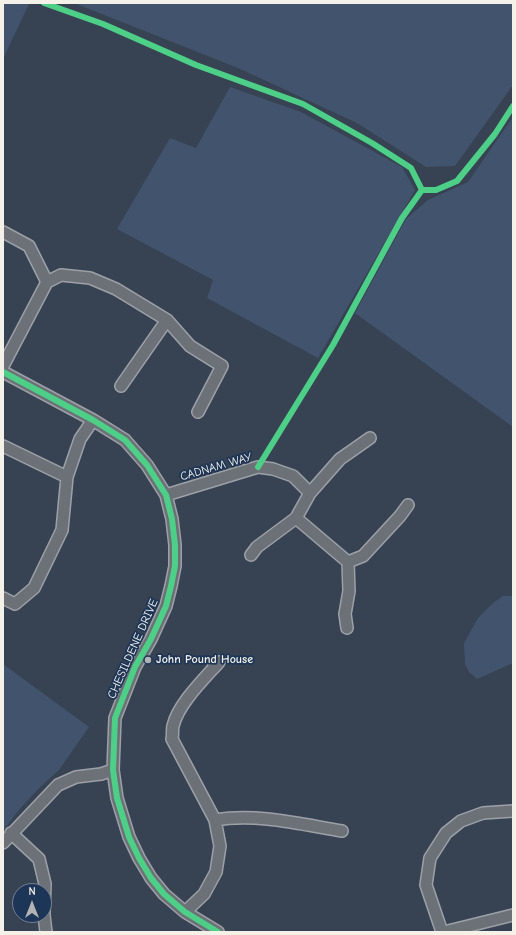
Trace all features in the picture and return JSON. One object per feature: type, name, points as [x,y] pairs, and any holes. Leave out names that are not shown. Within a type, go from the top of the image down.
[{"type":"street","points":[[3,232],[29,246],[47,282]]},
{"type":"street","points":[[3,366],[47,282],[61,275],[90,278],[116,289],[167,320],[190,346],[222,366],[198,412]]},
{"type":"street","points":[[121,386],[167,320]]},
{"type":"street","name":"CHESILDENE DRIVE","points":[[3,372],[93,420],[125,440],[147,465],[166,496],[172,519],[175,545],[172,579],[166,606],[151,639],[135,667],[115,718],[113,770],[117,798],[129,837],[139,858],[155,884],[185,912],[218,932]]},
{"type":"street","points":[[3,598],[15,604],[34,588],[62,530],[67,477],[80,438],[93,420]]},
{"type":"street","points":[[251,555],[257,547],[296,518],[310,493],[340,459],[370,438]]},
{"type":"street","points":[[3,446],[67,477]]},
{"type":"street","name":"CADNAM WAY","points":[[166,496],[258,467],[273,469],[293,476],[310,493]]},
{"type":"street","points":[[348,562],[364,556],[408,505]]},
{"type":"street","points":[[296,518],[348,562],[349,591],[344,614],[347,628]]},
{"type":"street","points":[[185,912],[204,894],[216,872],[220,846],[215,820],[172,739],[173,727],[177,715],[194,690],[219,662]]},
{"type":"street","points":[[3,843],[58,785],[76,777],[101,774],[113,770]]},
{"type":"street","points":[[512,808],[483,813],[461,821],[446,833],[430,858],[426,884],[443,932],[513,915]]},
{"type":"street","points":[[215,820],[229,818],[262,818],[342,831]]},
{"type":"street","points":[[11,833],[39,859],[45,883]]},
{"type":"shaded area","points":[[3,3],[29,4],[3,59]]},
{"type":"shaded area","points":[[74,3],[513,3],[513,85],[455,166],[426,167],[357,123],[238,68]]},
{"type":"shaded area","points":[[230,87],[301,112],[402,167],[415,190],[318,358],[207,298],[213,280],[117,229],[170,138],[196,148]]},
{"type":"shaded area","points":[[513,117],[513,427],[355,313],[406,219],[428,200],[468,182]]},
{"type":"shaded area","points":[[503,596],[513,596],[513,663],[477,679],[469,672],[465,664],[464,643],[478,618],[493,603]]},
{"type":"shaded area","points":[[3,664],[89,727],[59,770],[38,789],[18,811],[3,831]]},
{"type":"cycle path","points":[[44,3],[103,24],[196,65],[303,104],[372,143],[411,168],[422,190]]},
{"type":"cycle path","points":[[422,190],[436,190],[457,181],[495,134],[513,106]]},
{"type":"cycle path","points":[[258,467],[333,345],[402,218],[422,190]]},
{"type":"cycle path","points":[[3,372],[93,420],[125,440],[147,465],[166,495],[172,519],[175,545],[175,566],[166,606],[151,639],[135,667],[115,718],[113,770],[117,798],[129,837],[151,878],[164,894],[185,912],[218,932]]},
{"type":"place","name":"John Pound House","points":[[148,660]]}]
